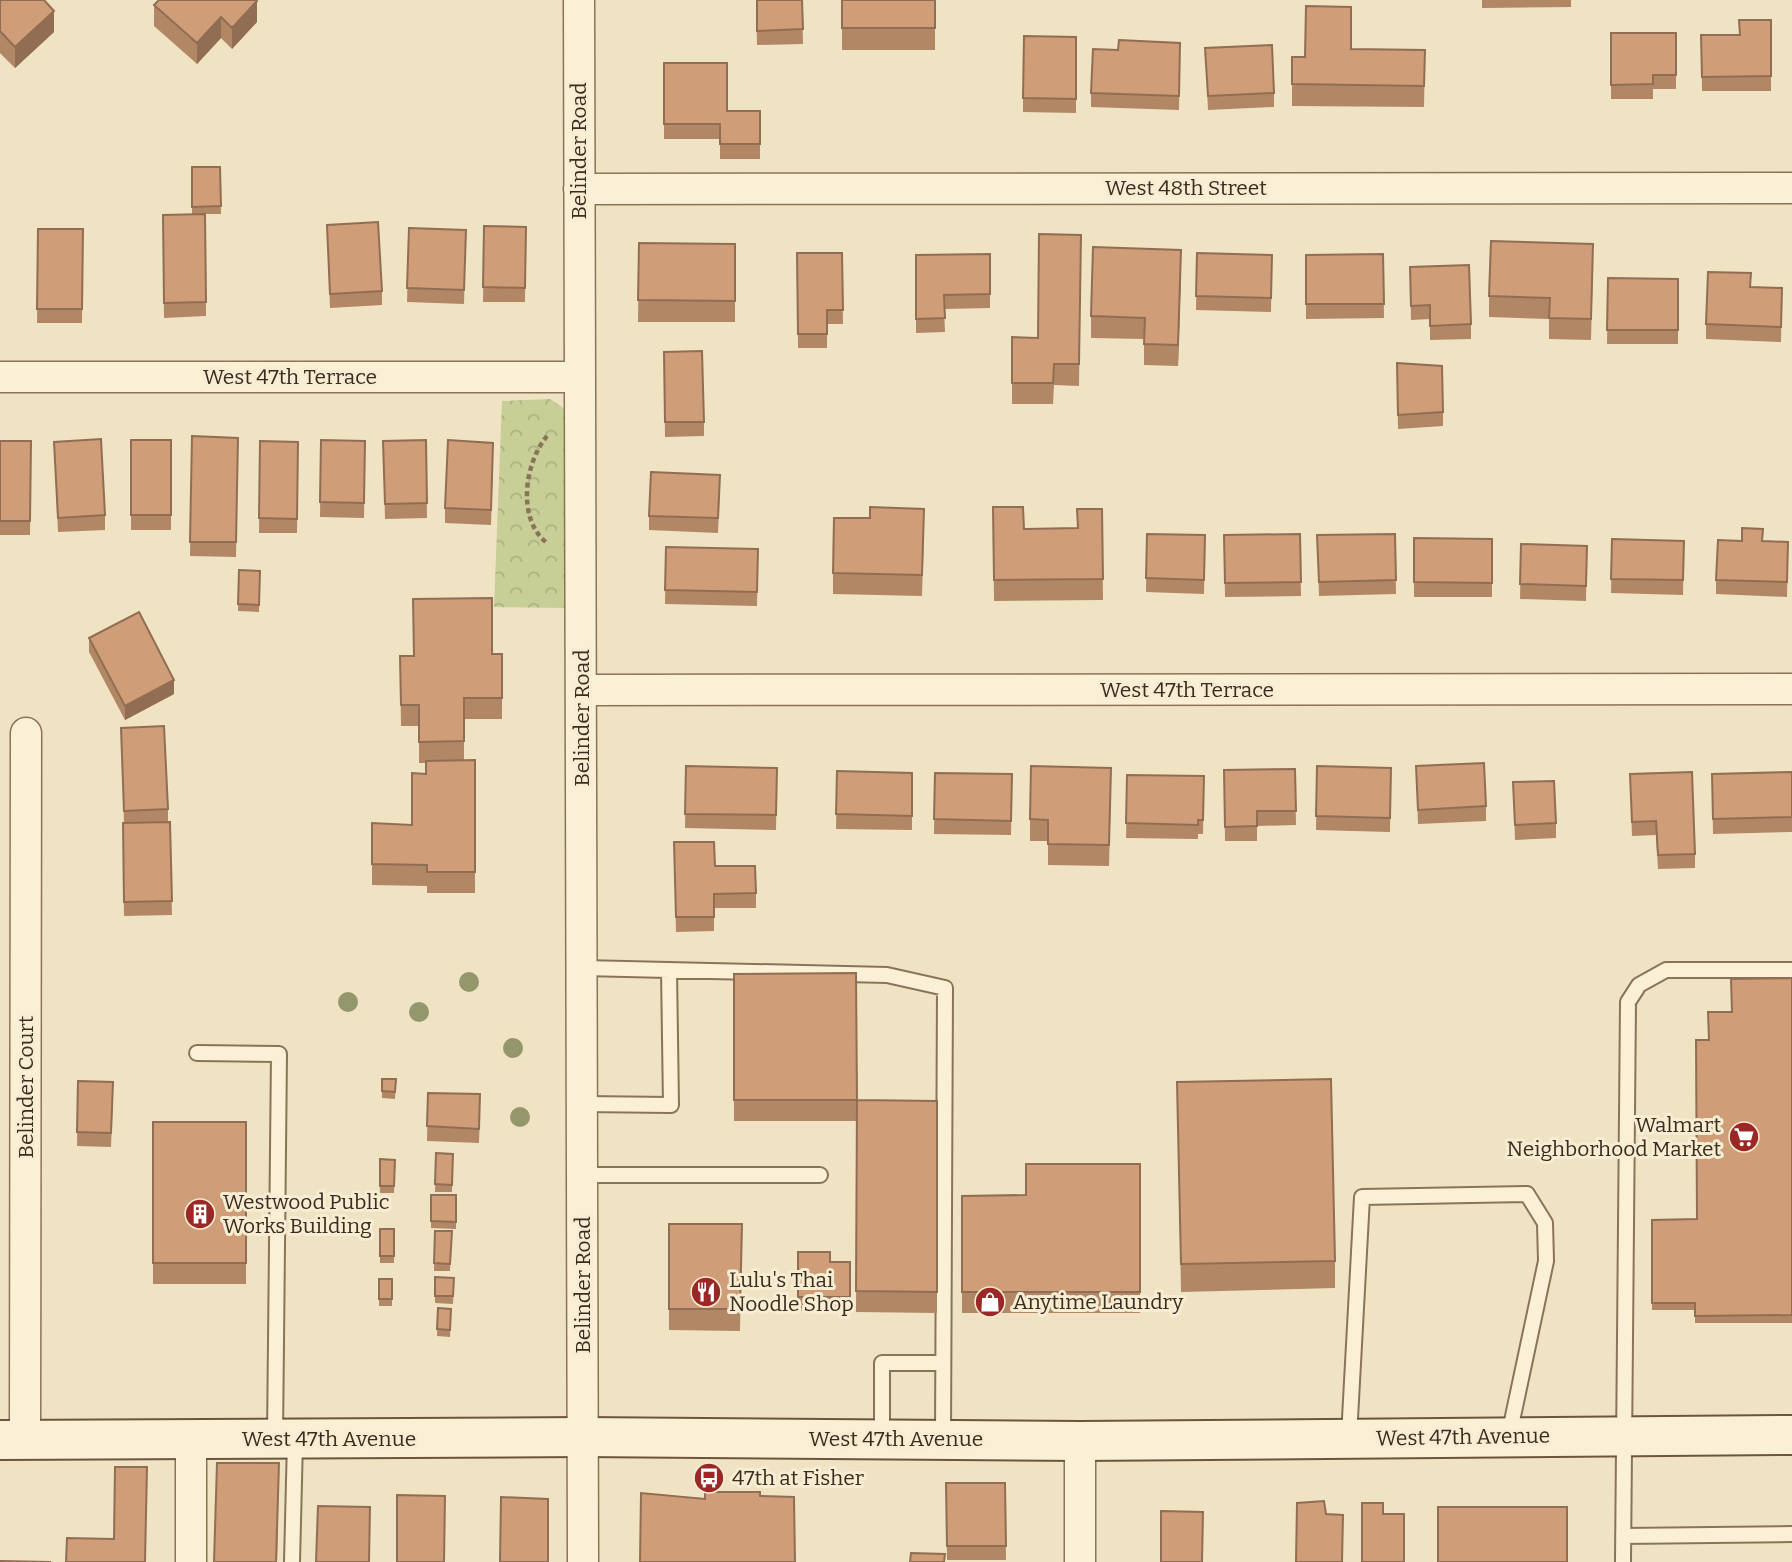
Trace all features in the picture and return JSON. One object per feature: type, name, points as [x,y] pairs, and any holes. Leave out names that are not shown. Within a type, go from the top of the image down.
[{"type":"street","name":"Belinder Road","points":[[579,0],[583,1562]]},
{"type":"street","name":"West 48th Street","points":[[579,189],[1792,188]]},
{"type":"street","name":"West 47th Terrace","points":[[0,377],[580,377]]},
{"type":"street","name":"West 47th Terrace","points":[[582,690],[1792,689]]},
{"type":"street","name":"Belinder Court","points":[[13,1440],[26,733]]},
{"type":"street","name":"West 47th Avenue","points":[[13,1440],[583,1437],[1080,1441],[1792,1435]]},
{"type":"street","points":[[191,1439],[191,1562]]},
{"type":"street","points":[[1080,1441],[1080,1562]]},
{"type":"lane","points":[[583,968],[887,975],[946,988],[943,1440]]},
{"type":"lane","points":[[583,1104],[671,1105],[670,970]]},
{"type":"lane","points":[[1623,1562],[1623,1436],[1627,1392],[1625,1188],[1628,1002],[1639,985],[1666,970],[1792,970]]},
{"type":"lane","points":[[197,1053],[279,1054],[285,1439],[292,1562]]},
{"type":"lane","points":[[583,1175],[820,1175]]},
{"type":"lane","points":[[1349,1438],[1362,1197],[1527,1194],[1545,1223],[1546,1261],[1508,1436]]},
{"type":"lane","points":[[882,1439],[882,1363],[943,1363]]},
{"type":"lane","points":[[1623,1536],[1792,1534]]},
{"type":"green space","points":[[550,399],[565,409],[569,608],[494,607],[502,401]]},
{"type":"building","points":[[0,0],[44,0],[54,11],[15,47],[0,31]]},
{"type":"building","points":[[159,0],[257,1],[232,28],[221,17],[197,43],[154,5]]},
{"type":"building","points":[[757,0],[802,0],[803,29],[757,31]]},
{"type":"building","points":[[842,0],[935,0],[935,28],[842,28]]},
{"type":"building","points":[[1306,6],[1351,7],[1351,49],[1425,50],[1424,86],[1292,84],[1292,57],[1305,57]]},
{"type":"building","points":[[1739,20],[1771,20],[1771,76],[1702,77],[1701,35],[1740,35]]},
{"type":"building","points":[[1611,33],[1676,33],[1676,75],[1653,75],[1653,84],[1611,85]]},
{"type":"building","points":[[1024,36],[1076,37],[1076,99],[1023,98]]},
{"type":"building","points":[[1119,40],[1180,43],[1179,96],[1091,93],[1093,49],[1118,50]]},
{"type":"building","points":[[1272,45],[1274,93],[1208,96],[1205,48]]},
{"type":"building","points":[[664,63],[727,63],[727,111],[760,111],[760,144],[720,144],[720,124],[664,124]]},
{"type":"building","points":[[192,167],[220,167],[221,206],[192,207]]},
{"type":"building","points":[[205,214],[206,302],[164,303],[163,215]]},
{"type":"building","points":[[378,222],[382,291],[330,294],[327,225]]},
{"type":"building","points":[[484,226],[526,227],[525,288],[483,287]]},
{"type":"building","points":[[409,228],[466,230],[464,290],[407,288]]},
{"type":"building","points":[[38,229],[83,229],[82,309],[37,309]]},
{"type":"building","points":[[1039,234],[1081,235],[1079,364],[1054,364],[1053,383],[1012,383],[1012,337],[1038,338]]},
{"type":"building","points":[[1491,241],[1593,244],[1591,319],[1549,318],[1550,298],[1489,296]]},
{"type":"building","points":[[639,243],[735,244],[735,301],[638,300]]},
{"type":"building","points":[[1093,247],[1181,250],[1178,345],[1144,344],[1145,318],[1091,316]]},
{"type":"building","points":[[797,253],[842,253],[843,310],[827,310],[827,334],[798,334]]},
{"type":"building","points":[[1197,253],[1272,255],[1271,298],[1196,296]]},
{"type":"building","points":[[990,254],[990,294],[944,295],[945,318],[916,319],[916,255]]},
{"type":"building","points":[[1383,254],[1384,304],[1306,304],[1306,255]]},
{"type":"building","points":[[1469,265],[1471,324],[1430,326],[1430,305],[1411,306],[1410,267]]},
{"type":"building","points":[[1708,272],[1751,273],[1750,287],[1782,288],[1781,327],[1706,324]]},
{"type":"building","points":[[1608,278],[1678,279],[1678,330],[1607,330]]},
{"type":"building","points":[[702,351],[704,422],[665,422],[664,352]]},
{"type":"building","points":[[1397,363],[1442,366],[1443,412],[1398,415]]},
{"type":"building","points":[[192,436],[238,438],[236,542],[190,542]]},
{"type":"building","points":[[101,439],[105,515],[58,518],[54,442]]},
{"type":"building","points":[[131,440],[171,440],[171,515],[131,515]]},
{"type":"building","points":[[321,440],[365,441],[364,503],[320,502]]},
{"type":"building","points":[[426,440],[427,503],[385,504],[383,441]]},
{"type":"building","points":[[448,440],[493,443],[491,510],[445,508]]},
{"type":"building","points":[[0,441],[31,441],[30,521],[0,521]]},
{"type":"building","points":[[260,441],[298,442],[297,519],[259,518]]},
{"type":"building","points":[[651,472],[720,475],[718,518],[649,516]]},
{"type":"building","points":[[870,507],[924,509],[922,575],[833,573],[834,518],[870,518]]},
{"type":"building","points":[[993,507],[1023,507],[1024,529],[1078,528],[1077,509],[1102,509],[1103,579],[994,580]]},
{"type":"building","points":[[1742,528],[1763,529],[1762,541],[1788,542],[1787,582],[1716,580],[1718,540],[1742,541]]},
{"type":"building","points":[[1147,534],[1205,535],[1204,580],[1146,578]]},
{"type":"building","points":[[1300,534],[1301,582],[1225,583],[1224,535]]},
{"type":"building","points":[[1395,534],[1396,580],[1319,582],[1317,535]]},
{"type":"building","points":[[1414,538],[1492,539],[1492,583],[1414,582]]},
{"type":"building","points":[[1612,539],[1684,541],[1683,580],[1611,579]]},
{"type":"building","points":[[1521,544],[1587,546],[1586,586],[1520,584]]},
{"type":"building","points":[[666,547],[758,549],[757,592],[665,590]]},
{"type":"building","points":[[239,570],[260,571],[259,605],[238,604]]},
{"type":"building","points":[[492,598],[492,654],[502,654],[502,698],[464,698],[464,741],[419,742],[419,705],[401,705],[400,656],[414,656],[413,599]]},
{"type":"building","points":[[139,612],[174,680],[125,706],[89,638]]},
{"type":"building","points":[[164,726],[168,809],[124,811],[121,728]]},
{"type":"building","points":[[475,760],[475,872],[427,872],[427,865],[372,864],[372,823],[412,825],[412,773],[426,774],[426,761]]},
{"type":"building","points":[[1484,763],[1486,806],[1418,810],[1416,766]]},
{"type":"building","points":[[686,766],[777,768],[776,815],[685,814]]},
{"type":"building","points":[[1031,766],[1111,768],[1109,845],[1048,844],[1048,820],[1030,819]]},
{"type":"building","points":[[1317,766],[1391,768],[1390,818],[1316,816]]},
{"type":"building","points":[[1295,769],[1296,811],[1257,811],[1257,826],[1225,827],[1224,770]]},
{"type":"building","points":[[837,771],[912,773],[912,816],[836,814]]},
{"type":"building","points":[[1692,772],[1695,854],[1658,855],[1656,821],[1632,822],[1630,774]]},
{"type":"building","points":[[1792,772],[1792,817],[1713,819],[1712,774]]},
{"type":"building","points":[[935,773],[1012,774],[1011,821],[934,819]]},
{"type":"building","points":[[1127,775],[1204,776],[1203,820],[1198,820],[1198,825],[1126,823]]},
{"type":"building","points":[[1554,781],[1556,823],[1515,825],[1513,782]]},
{"type":"building","points":[[170,822],[172,901],[124,902],[123,823]]},
{"type":"building","points":[[674,842],[714,842],[715,866],[755,866],[756,893],[714,894],[714,917],[676,917]]},
{"type":"building","points":[[856,973],[857,1100],[734,1100],[734,974]]},
{"type":"building","name":"Walmart Neighborhood Market","points":[[1792,978],[1792,1315],[1695,1316],[1695,1303],[1652,1303],[1652,1220],[1697,1219],[1696,1040],[1709,1040],[1708,1012],[1732,1012],[1731,979]]},
{"type":"building","points":[[382,1079],[396,1079],[395,1092],[382,1091]]},
{"type":"building","points":[[1331,1079],[1335,1261],[1181,1264],[1177,1082]]},
{"type":"building","points":[[78,1081],[113,1082],[111,1133],[77,1132]]},
{"type":"building","points":[[428,1093],[480,1094],[479,1129],[427,1126]]},
{"type":"building","points":[[857,1100],[937,1101],[937,1292],[856,1291]]},
{"type":"building","name":"Westwood Public Works Building","points":[[153,1122],[246,1122],[246,1263],[153,1263]]},
{"type":"building","points":[[436,1153],[453,1154],[452,1185],[435,1184]]},
{"type":"building","points":[[380,1159],[395,1160],[394,1186],[380,1186]]},
{"type":"building","points":[[1026,1164],[1140,1164],[1140,1292],[962,1292],[962,1196],[1026,1195]]},
{"type":"building","points":[[431,1195],[456,1195],[456,1222],[431,1221]]},
{"type":"building","points":[[669,1224],[742,1224],[740,1309],[669,1309]]},
{"type":"building","points":[[380,1229],[394,1229],[394,1256],[380,1256]]},
{"type":"building","points":[[435,1231],[452,1231],[450,1264],[434,1263]]},
{"type":"building","points":[[798,1252],[830,1252],[830,1262],[850,1262],[850,1297],[798,1297]]},
{"type":"building","points":[[435,1277],[454,1278],[453,1296],[435,1296]]},
{"type":"building","points":[[379,1279],[392,1279],[392,1299],[379,1299]]},
{"type":"building","points":[[438,1308],[451,1309],[450,1330],[437,1329]]},
{"type":"building","points":[[217,1463],[279,1463],[276,1562],[214,1562]]},
{"type":"building","points":[[115,1467],[147,1467],[145,1562],[66,1562],[67,1538],[114,1539]]},
{"type":"building","points":[[946,1483],[1005,1483],[1006,1546],[947,1546]]},
{"type":"building","points":[[705,1492],[760,1492],[760,1496],[794,1497],[795,1562],[640,1562],[641,1493],[705,1499]]},
{"type":"building","points":[[397,1495],[445,1496],[444,1562],[397,1562]]},
{"type":"building","points":[[501,1497],[548,1499],[548,1562],[500,1562]]},
{"type":"building","points":[[1324,1501],[1326,1514],[1343,1515],[1342,1562],[1296,1562],[1297,1503]]},
{"type":"building","points":[[1362,1503],[1383,1503],[1383,1514],[1404,1514],[1404,1562],[1362,1562]]},
{"type":"building","points":[[318,1506],[370,1507],[369,1562],[316,1562]]},
{"type":"building","points":[[1438,1507],[1567,1507],[1567,1562],[1438,1562]]},
{"type":"building","points":[[1161,1511],[1203,1512],[1202,1562],[1161,1562]]},
{"type":"building","points":[[911,1553],[945,1554],[944,1562],[910,1562]]},
{"type":"place","name":"Walmart Neighborhood Market","points":[[1744,1137]]},
{"type":"place","name":"Westwood Public Works Building","points":[[200,1214]]},
{"type":"place","name":"Lulu's Thai Noodle Shop","points":[[706,1292]]},
{"type":"place","name":"Anytime Laundry","points":[[990,1302]]},
{"type":"place","name":"47th at Fisher","points":[[709,1478]]}]
